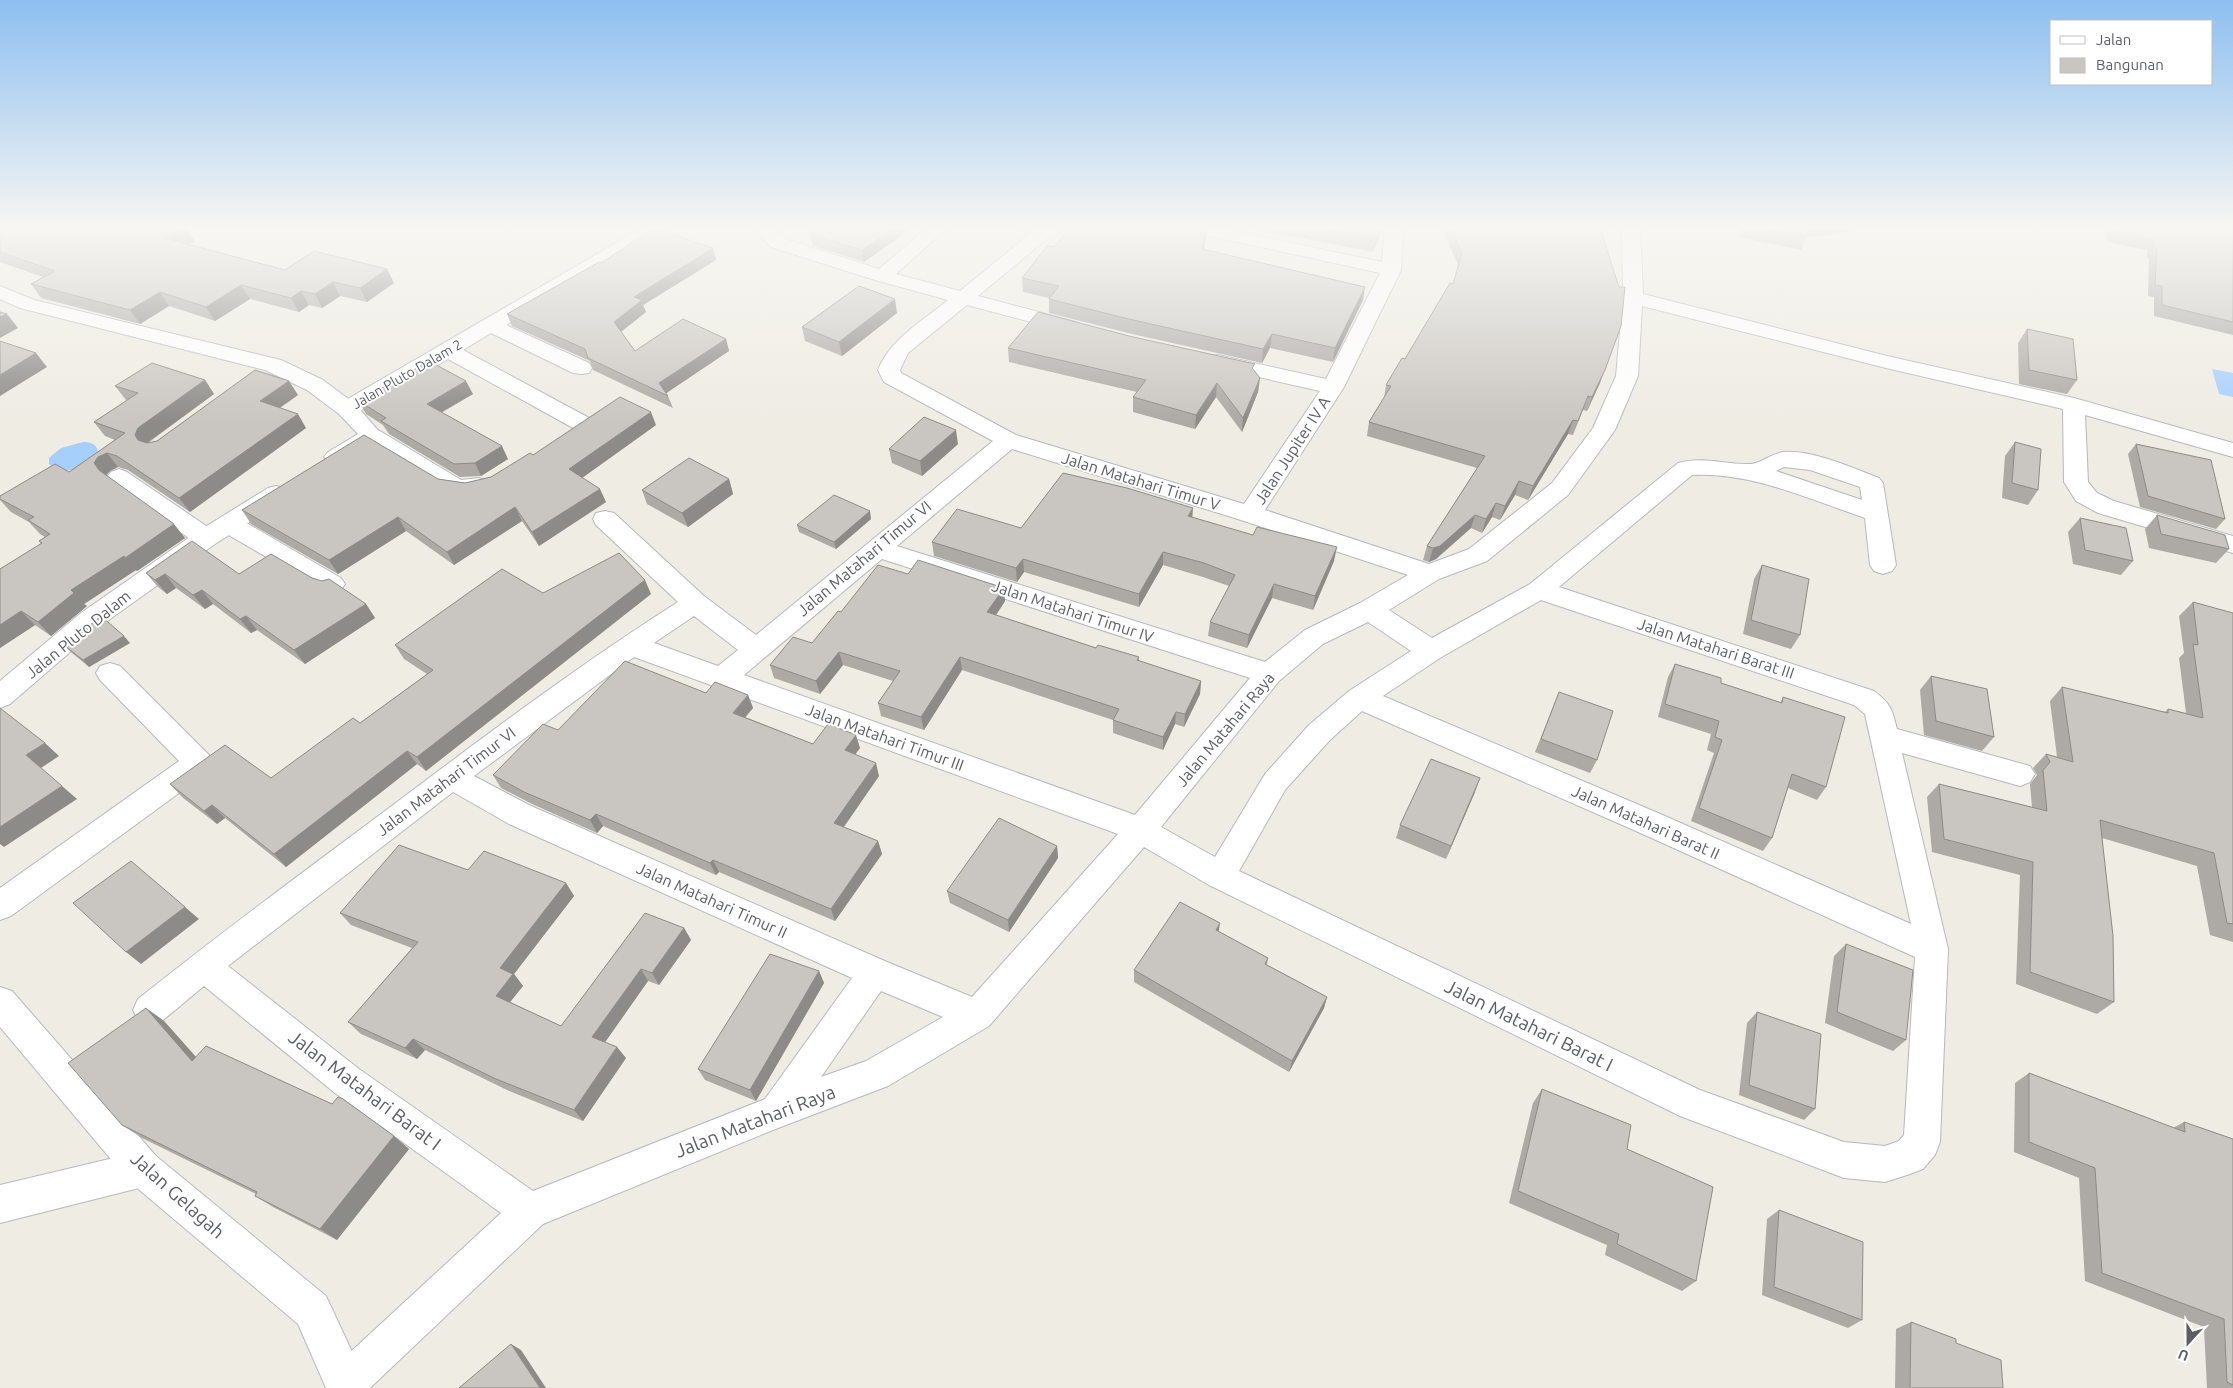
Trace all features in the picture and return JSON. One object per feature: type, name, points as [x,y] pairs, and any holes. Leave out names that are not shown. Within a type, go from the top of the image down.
[{"type":"street","points":[[2,293],[27,304],[273,365],[315,385],[347,409],[372,436],[454,486],[463,488],[476,487],[489,484],[496,479]]},
{"type":"street","name":"Jalan Pluto Dalam 2","points":[[347,409],[545,293]]},
{"type":"street","points":[[945,293],[1083,330]]},
{"type":"street","points":[[964,298],[970,293]]},
{"type":"street","name":"Jalan Jupiter IV A","points":[[1250,514],[1333,387],[1380,293]]},
{"type":"street","name":"Jalan Matahari Raya","points":[[346,1385],[530,1211],[777,1111],[876,1074],[977,1015],[1141,830],[1269,674],[1314,637],[1369,610],[1430,573],[1478,555],[1560,489],[1604,430],[1627,376],[1632,293]]},
{"type":"street","name":"Jalan Matahari Timur V","points":[[964,298],[901,349],[893,359],[889,370],[892,377],[1008,440],[1250,514],[1430,573]]},
{"type":"street","points":[[1632,298],[1886,362],[2074,405],[2233,450]]},
{"type":"street","points":[[490,325],[582,368]]},
{"type":"street","points":[[448,350],[590,419],[561,438]]},
{"type":"street","name":"Jalan Jupiter IV A","points":[[1197,357],[1333,387]]},
{"type":"street","points":[[250,382],[273,365]]},
{"type":"street","points":[[2074,405],[2076,482],[2080,491],[2092,502],[2106,508],[2233,545]]},
{"type":"street","points":[[319,468],[372,436]]},
{"type":"street","name":"Jalan Matahari Timur VI","points":[[722,678],[1008,440]]},
{"type":"street","points":[[1141,830],[1220,876],[1275,782],[1319,733],[1359,698],[1431,651],[1539,590],[1686,468],[1704,467],[1755,472],[1876,512],[1883,565]]},
{"type":"street","points":[[119,477],[206,538]]},
{"type":"street","name":"Jalan Pluto Dalam","points":[[0,697],[90,620],[206,538],[294,483]]},
{"type":"street","points":[[605,519],[695,603],[755,649]]},
{"type":"street","points":[[229,524],[332,584]]},
{"type":"street","name":"Jalan Matahari Timur IV","points":[[876,548],[1269,674]]},
{"type":"street","name":"Jalan Matahari Barat III","points":[[1539,590],[1864,698],[1878,709],[1883,729]]},
{"type":"street","name":"Jalan Matahari Timur VI","points":[[150,1010],[202,966],[451,777],[630,645],[695,603]]},
{"type":"street","points":[[1369,610],[1431,651]]},
{"type":"street","name":"Jalan Matahari Timur III","points":[[630,645],[1141,830]]},
{"type":"street","points":[[0,906],[199,763],[110,674]]},
{"type":"street","name":"Jalan Matahari Barat II","points":[[1359,698],[1647,822],[1932,949]]},
{"type":"street","points":[[1883,729],[2020,774]]},
{"type":"street","name":"Jalan Matahari Barat I","points":[[1220,876],[1692,1104],[1844,1160],[1885,1164],[1910,1156],[1922,1142],[1932,949],[1883,729]]},
{"type":"street","name":"Jalan Matahari Timur II","points":[[451,777],[520,815],[875,973],[977,1015]]},
{"type":"street","name":"Jalan Matahari Barat I","points":[[202,966],[347,1081],[530,1211]]},
{"type":"street","points":[[777,1111],[875,973]]},
{"type":"street","name":"Jalan Gelagah","points":[[0,1002],[143,1168],[312,1310],[346,1385]]},
{"type":"street","points":[[0,1204],[143,1168]]},
{"type":"water","points":[[2212,369],[2233,373],[2233,397],[2219,394]]},
{"type":"water","points":[[83,442],[93,444],[98,451],[89,462],[76,469],[69,470],[55,468],[49,464],[49,458],[61,448]]},
{"type":"building","points":[[64,293],[159,293],[130,310]]},
{"type":"building","points":[[162,293],[229,293],[206,307]]},
{"type":"building","points":[[271,293],[298,293],[291,298]]},
{"type":"building","points":[[545,293],[641,293],[634,297],[642,300],[614,322],[635,351],[683,319],[726,339],[659,383],[668,396],[588,358],[585,349],[507,314]]},
{"type":"building","points":[[850,293],[878,293],[895,299],[839,342],[802,327]]},
{"type":"building","points":[[1054,293],[1362,293],[1335,348],[1272,334],[1263,349],[1049,299]]},
{"type":"building","points":[[1444,293],[1624,293],[1621,326],[1605,370],[1592,397],[1588,396],[1578,421],[1573,420],[1533,486],[1519,481],[1505,506],[1496,503],[1486,519],[1475,515],[1440,546],[1433,548],[1427,546],[1485,456],[1369,422],[1391,386],[1386,385],[1402,358],[1405,359]]},
{"type":"building","points":[[2162,293],[2233,293],[2233,322],[2162,305]]},
{"type":"building","points":[[0,312],[7,314],[0,317]]},
{"type":"building","points":[[1038,312],[1129,336],[1255,364],[1252,368],[1260,378],[1243,418],[1217,383],[1196,415],[1133,397],[1146,380],[1008,348]]},
{"type":"building","points":[[2027,329],[2073,339],[2077,380],[2029,370]]},
{"type":"building","points":[[0,341],[36,353],[0,375]]},
{"type":"building","points":[[429,361],[466,381],[427,404],[502,446],[475,463],[454,464],[381,421],[386,418],[359,401]]},
{"type":"building","points":[[152,363],[205,380],[138,428],[135,435],[138,440],[147,443],[157,441],[255,370],[289,381],[260,401],[298,414],[179,498],[117,456],[107,453],[98,457],[94,463],[99,470],[174,524],[125,558],[124,556],[71,590],[74,593],[38,622],[21,611],[0,625],[0,569],[42,543],[39,541],[50,534],[28,520],[34,517],[0,499],[0,496],[55,464],[69,472],[125,433],[94,422],[138,393],[115,386]]},
{"type":"building","points":[[620,397],[651,412],[569,469],[600,489],[532,532],[515,507],[447,552],[398,517],[329,560],[242,510],[364,435],[438,479],[465,483],[491,477],[530,453],[533,455]]},
{"type":"building","points":[[924,417],[956,430],[920,461],[889,449]]},
{"type":"building","points":[[2015,442],[2041,449],[2038,490],[2012,483]]},
{"type":"building","points":[[2136,444],[2211,460],[2225,519],[2148,496]]},
{"type":"building","points":[[689,458],[729,479],[682,513],[642,490]]},
{"type":"building","points":[[1063,473],[1127,488],[1193,508],[1188,516],[1253,535],[1257,527],[1337,547],[1315,596],[1274,584],[1249,635],[1210,622],[1235,575],[1204,563],[1163,552],[1139,594],[1023,559],[1016,568],[932,542],[957,509],[1021,528]]},
{"type":"building","points":[[834,495],[870,511],[834,542],[797,525]]},
{"type":"building","points":[[2157,515],[2225,535],[2229,549],[2161,534]]},
{"type":"building","points":[[2080,518],[2126,528],[2133,561],[2085,550]]},
{"type":"building","points":[[192,541],[239,574],[271,554],[312,578],[322,581],[329,579],[366,604],[294,650],[246,616],[240,619],[202,590],[193,595],[165,574],[155,580],[146,573]]},
{"type":"building","points":[[619,553],[645,580],[417,757],[407,751],[274,854],[212,805],[204,811],[170,784],[225,745],[271,778],[353,718],[360,723],[433,670],[395,645],[502,569],[543,593]]},
{"type":"building","points":[[918,560],[1004,588],[987,612],[1096,648],[1098,645],[1139,657],[1137,660],[1201,681],[1185,714],[1176,712],[1163,737],[1113,720],[1119,709],[960,657],[921,717],[878,703],[900,671],[839,652],[816,681],[770,665],[793,637],[812,643],[838,611],[841,612],[878,565],[908,574]]},
{"type":"building","points":[[1762,565],[1809,579],[1800,635],[1751,620]]},
{"type":"building","points":[[2193,602],[2233,613],[2233,924],[2227,923],[2214,853],[2100,820],[2113,936],[2114,1002],[2030,972],[2033,862],[1944,839],[1939,784],[2047,811],[2043,770],[2050,762],[2046,754],[2073,762],[2062,687],[2168,713],[2168,709],[2203,718],[2193,644],[2198,645]]},
{"type":"building","points":[[101,616],[124,636],[83,660],[65,646]]},
{"type":"building","points":[[625,661],[706,693],[715,682],[748,695],[733,713],[813,744],[828,724],[856,735],[845,750],[876,763],[834,823],[878,841],[831,909],[713,860],[710,863],[596,814],[590,820],[524,792],[493,775],[543,724],[558,730]]},
{"type":"building","points":[[1675,664],[1721,678],[1721,683],[1782,703],[1783,697],[1845,717],[1826,787],[1792,774],[1772,838],[1699,808],[1722,740],[1715,737],[1719,721],[1665,704]]},
{"type":"building","points":[[1931,676],[1987,689],[1994,737],[1936,721]]},
{"type":"building","points":[[1559,692],[1613,711],[1597,760],[1541,739]]},
{"type":"building","points":[[0,708],[45,743],[26,755],[62,786],[0,827]]},
{"type":"building","points":[[1431,759],[1480,778],[1451,846],[1400,825]]},
{"type":"building","points":[[999,818],[1057,846],[1008,920],[947,891]]},
{"type":"building","points":[[399,845],[468,870],[484,851],[566,883],[500,968],[513,974],[496,996],[561,1026],[645,913],[684,928],[652,973],[641,969],[592,1037],[617,1047],[574,1110],[496,1079],[413,1039],[405,1048],[348,1022],[418,942],[340,913]]},
{"type":"building","points":[[131,861],[185,907],[126,952],[73,903]]},
{"type":"building","points":[[1180,902],[1220,923],[1216,930],[1268,958],[1265,964],[1327,997],[1292,1061],[1134,970]]},
{"type":"building","points":[[1846,944],[1913,970],[1906,1040],[1837,1012]]},
{"type":"building","points":[[770,954],[819,971],[750,1090],[698,1069]]},
{"type":"building","points":[[146,1008],[192,1061],[206,1046],[332,1104],[338,1097],[343,1099],[394,1136],[320,1229],[255,1196],[257,1192],[122,1125],[68,1063]]},
{"type":"building","points":[[1757,1012],[1821,1034],[1815,1109],[1749,1085]]},
{"type":"building","points":[[2029,1073],[2185,1132],[2184,1122],[2233,1139],[2233,1385],[2227,1382],[2224,1319],[2102,1273],[2095,1168],[2029,1142]]},
{"type":"building","points":[[1542,1089],[1631,1125],[1627,1149],[1713,1187],[1696,1281],[1617,1244],[1619,1234],[1518,1191]]},
{"type":"building","points":[[1779,1210],[1863,1242],[1862,1320],[1774,1287]]},
{"type":"building","points":[[1911,1322],[1956,1339],[1956,1343],[2001,1360],[2003,1388],[1910,1388]]},
{"type":"building","points":[[511,1344],[540,1388],[459,1388]]}]
